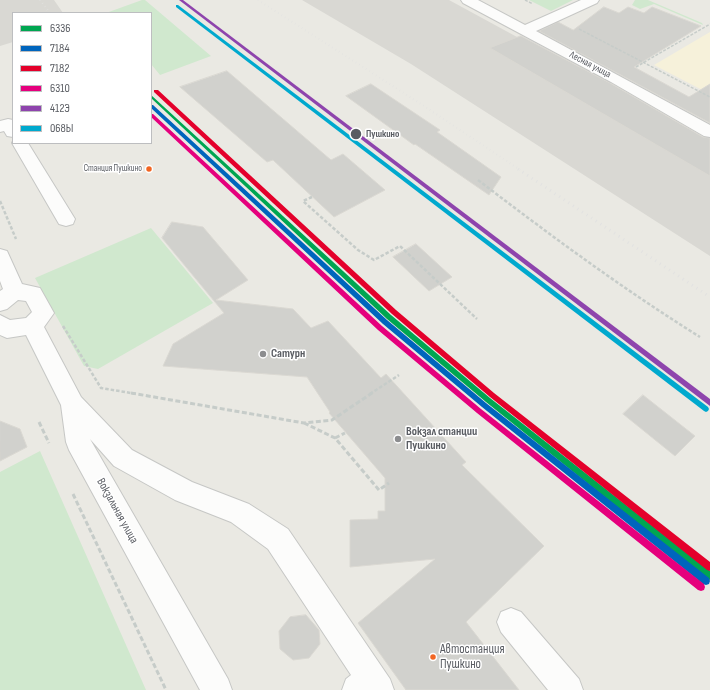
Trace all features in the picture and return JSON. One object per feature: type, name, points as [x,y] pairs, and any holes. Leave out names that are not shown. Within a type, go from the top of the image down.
[{"type":"street","name":"Лесная улица","points":[[468,0],[616,79],[710,132]]},
{"type":"street","points":[[526,30],[592,0]]},
{"type":"street","points":[[0,127],[8,124],[12,130]]},
{"type":"street","points":[[21,144],[66,219]]},
{"type":"street","points":[[0,256],[7,297],[33,294],[43,313],[32,326],[7,329],[0,324]]},
{"type":"street","name":"Вокзальная улица","points":[[32,326],[73,404],[78,442],[217,690]]},
{"type":"street","points":[[73,404],[123,458],[184,491],[240,513],[278,539],[369,686]]},
{"type":"street","points":[[511,622],[568,690]]},
{"type":"path","points":[[525,0],[710,97]]},
{"type":"path","points":[[616,79],[710,24]]},
{"type":"path","points":[[478,180],[515,209],[656,309],[700,337]]},
{"type":"path","points":[[312,197],[303,202],[358,250],[374,260],[400,246],[477,319]]},
{"type":"path","points":[[101,388],[304,423],[332,420],[399,375]]},
{"type":"path","points":[[39,422],[52,450]]},
{"type":"path","points":[[304,423],[335,438],[379,490],[389,483]]},
{"type":"path","points":[[335,438],[345,433]]},
{"type":"path","points":[[72,492],[166,690]]},
{"type":"shaded area","points":[[0,0],[54,0],[62,12],[12,12],[12,42],[0,46]]},
{"type":"shaded area","points":[[302,0],[449,0],[710,142],[710,256],[411,64]]},
{"type":"shaded area","points":[[710,32],[710,94],[654,65]]},
{"type":"green space","points":[[145,0],[211,56],[160,75],[152,65],[152,12],[109,12]]},
{"type":"green space","points":[[529,0],[573,0],[551,11]]},
{"type":"green space","points":[[635,0],[648,0],[702,23],[703,25],[654,4],[640,9],[632,5]]},
{"type":"green space","points":[[151,228],[213,303],[98,369],[84,366],[35,278]]},
{"type":"green space","points":[[40,451],[146,690],[0,690],[0,472]]},
{"type":"building","points":[[604,7],[619,13],[628,7],[644,13],[652,7],[701,26],[634,67],[689,97],[710,84],[710,123],[539,31],[558,22],[573,30]]},
{"type":"building","points":[[521,36],[610,83],[703,137],[710,138],[710,176],[490,48]]},
{"type":"building","points":[[227,71],[331,160],[343,154],[385,190],[334,217],[273,160],[267,162],[180,87]]},
{"type":"building","points":[[371,84],[440,130],[437,132],[501,177],[489,195],[415,144],[414,145],[346,96]]},
{"type":"building","points":[[172,222],[203,227],[248,280],[216,300],[293,309],[311,328],[328,321],[381,378],[386,374],[466,462],[462,465],[544,546],[466,622],[519,690],[406,690],[358,623],[435,559],[350,567],[350,520],[378,519],[378,511],[385,511],[385,478],[329,413],[330,412],[307,377],[163,366],[173,344],[224,313],[162,238]]},
{"type":"building","points":[[416,244],[452,277],[429,291],[393,257]]},
{"type":"building","points":[[643,395],[695,436],[675,456],[623,414]]},
{"type":"building","points":[[0,421],[20,429],[27,447],[0,461]]},
{"type":"building","points":[[306,615],[319,630],[320,644],[309,658],[293,660],[280,649],[279,631],[290,617]]},
{"type":"railway","points":[[40,0],[49,12]]},
{"type":"railway","points":[[258,0],[424,106],[520,170]]},
{"type":"railway","points":[[152,118],[155,121]]},
{"type":"railway","points":[[518,169],[710,297]]},
{"type":"transit line","name":"412Э","points":[[181,0],[710,403]]},
{"type":"transit line","name":"068Ы","points":[[177,6],[706,409]]},
{"type":"transit line","name":"7182","points":[[156,91],[394,312],[492,395],[710,567]]},
{"type":"transit line","name":"6336","points":[[152,97],[389,317],[488,400],[710,576]]},
{"type":"transit line","name":"7184","points":[[152,107],[385,322],[484,405],[706,581]]},
{"type":"transit line","name":"6310","points":[[152,116],[380,328],[479,411],[701,587]]},
{"type":"place","name":"Пушкино","points":[[356,134]]},
{"type":"place","name":"Станция Пушкино","points":[[149,169]]},
{"type":"place","name":"Сатурн","points":[[263,354]]},
{"type":"place","name":"Вокзал станции Пушкино","points":[[398,439]]},
{"type":"place","name":"Автостанция Пушкино","points":[[433,657]]}]
